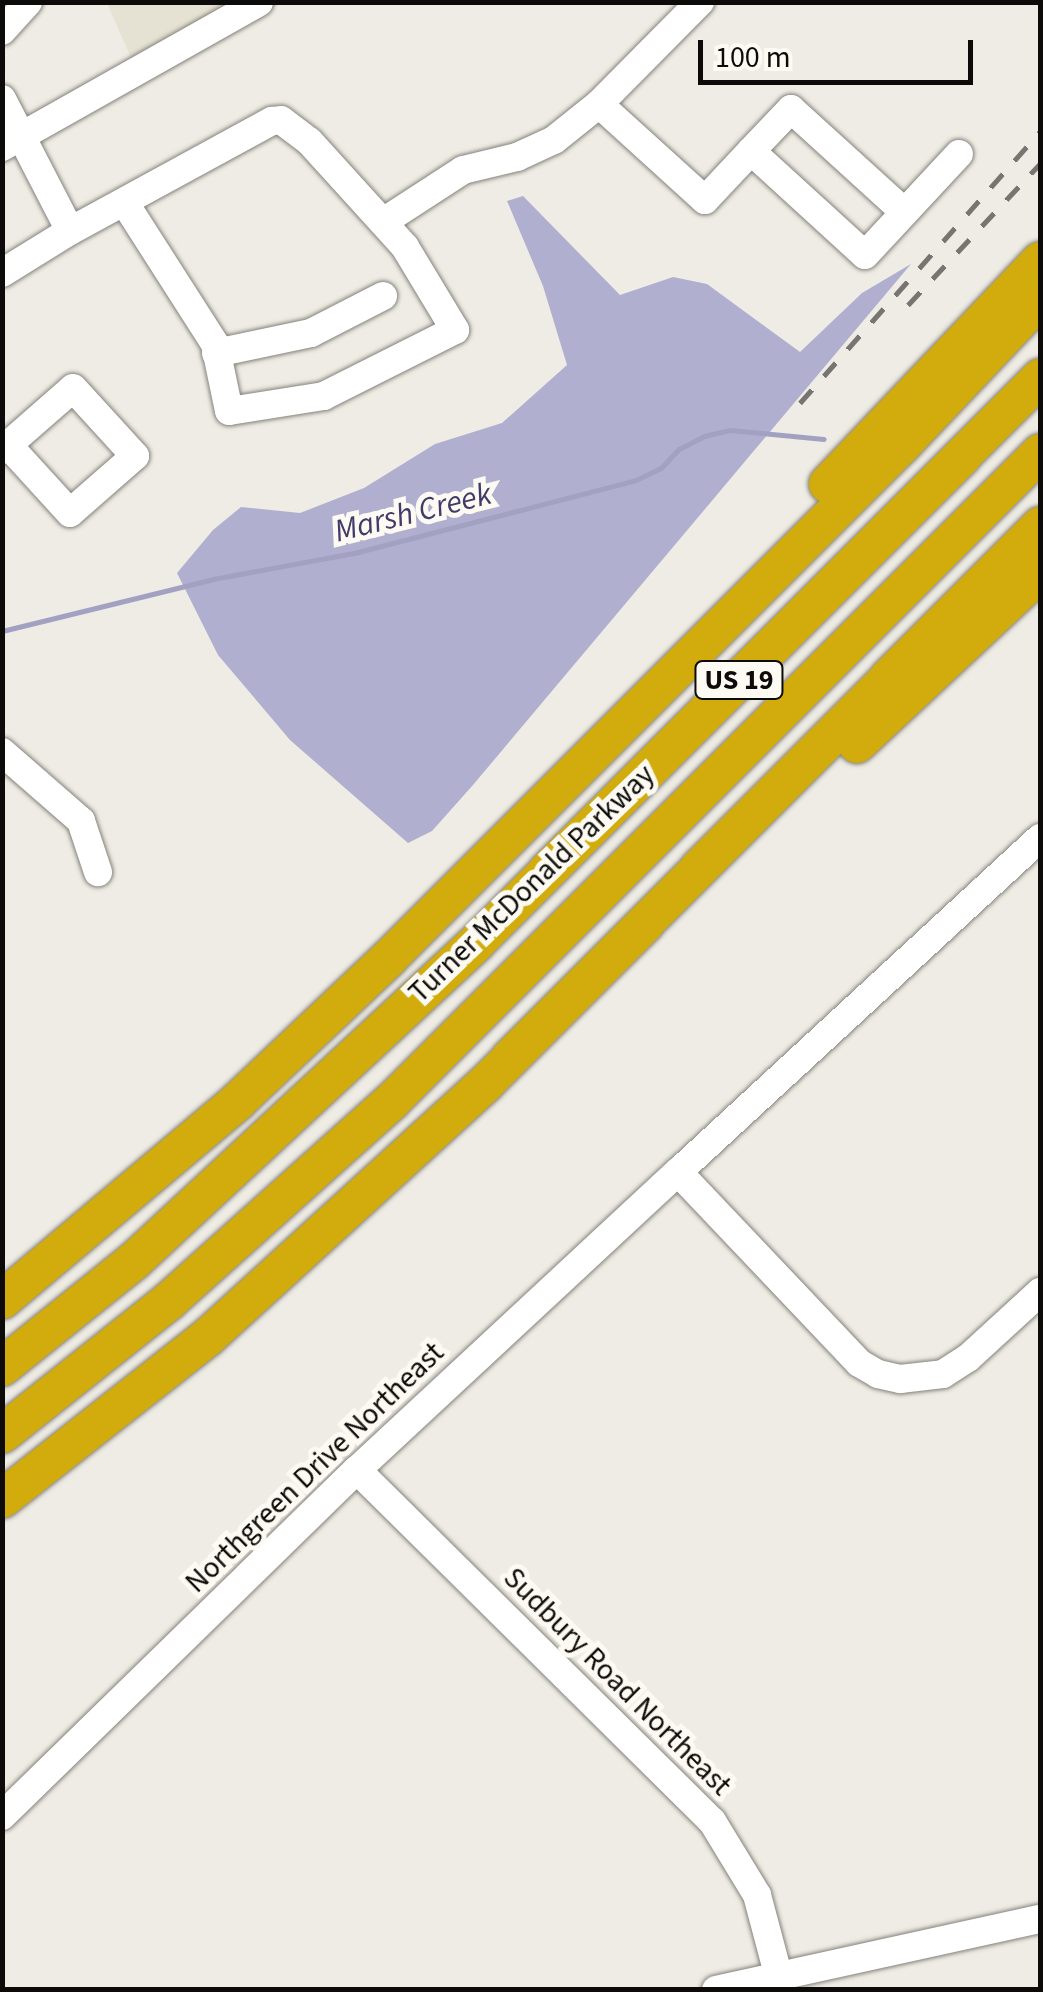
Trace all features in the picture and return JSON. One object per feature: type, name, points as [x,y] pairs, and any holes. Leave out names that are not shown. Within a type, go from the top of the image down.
[{"type":"highway","points":[[609,740],[633,698],[1040,261]]},
{"type":"highway","points":[[2,1300],[238,1101],[609,740],[1040,299]]},
{"type":"highway","name":"Turner McDonald Parkway","points":[[2,1366],[134,1261],[462,956],[1040,378]]},
{"type":"highway","name":"Turner McDonald Parkway","points":[[2,1434],[168,1302],[343,1147],[1040,454]]},
{"type":"highway","points":[[2,1499],[208,1337],[486,1083],[1040,526]]},
{"type":"highway","points":[[620,949],[840,760],[1040,572]]},
{"type":"street","points":[[2,31],[28,2]]},
{"type":"street","points":[[10,142],[259,2]]},
{"type":"street","points":[[384,222],[463,170],[517,157],[554,140],[599,104],[700,2]]},
{"type":"street","points":[[2,100],[10,142],[70,231]]},
{"type":"street","points":[[599,104],[705,200],[791,110],[904,212]]},
{"type":"street","points":[[2,273],[70,231],[272,120],[282,120],[300,132],[384,222],[427,278],[455,330],[324,396],[229,412],[216,353],[124,203]]},
{"type":"street","points":[[751,151],[865,256],[959,154]]},
{"type":"street","points":[[216,353],[311,332],[384,296]]},
{"type":"street","points":[[73,388],[135,456],[70,513],[5,448],[73,388]]},
{"type":"street","points":[[2,752],[81,821],[98,872]]},
{"type":"street","name":"Northgreen Drive Northeast","points":[[2,1816],[356,1470],[1040,838]]},
{"type":"street","points":[[678,1172],[859,1363],[878,1374],[900,1380],[943,1374],[968,1358],[1040,1292]]},
{"type":"street","name":"Sudbury Road Northeast","points":[[356,1470],[712,1821],[737,1855],[757,1895],[778,1974]]},
{"type":"street","points":[[716,1990],[1040,1919]]},
{"type":"shaded area","points":[[107,3],[280,3],[142,83]]},
{"type":"shaded area","points":[[523,196],[620,295],[673,277],[707,284],[800,352],[862,293],[911,264],[473,785],[432,831],[408,843],[290,740],[218,655],[177,573],[213,530],[241,507],[300,513],[364,488],[435,444],[502,423],[567,365],[543,286],[507,201]]},
{"type":"waterway","name":"Marsh Creek","points":[[2,631],[213,579],[358,552],[636,480],[661,468],[679,449],[704,436],[730,430],[824,439]]},
{"type":"railway","points":[[800,403],[1040,132]]},
{"type":"railway","points":[[908,305],[1040,164]]}]
